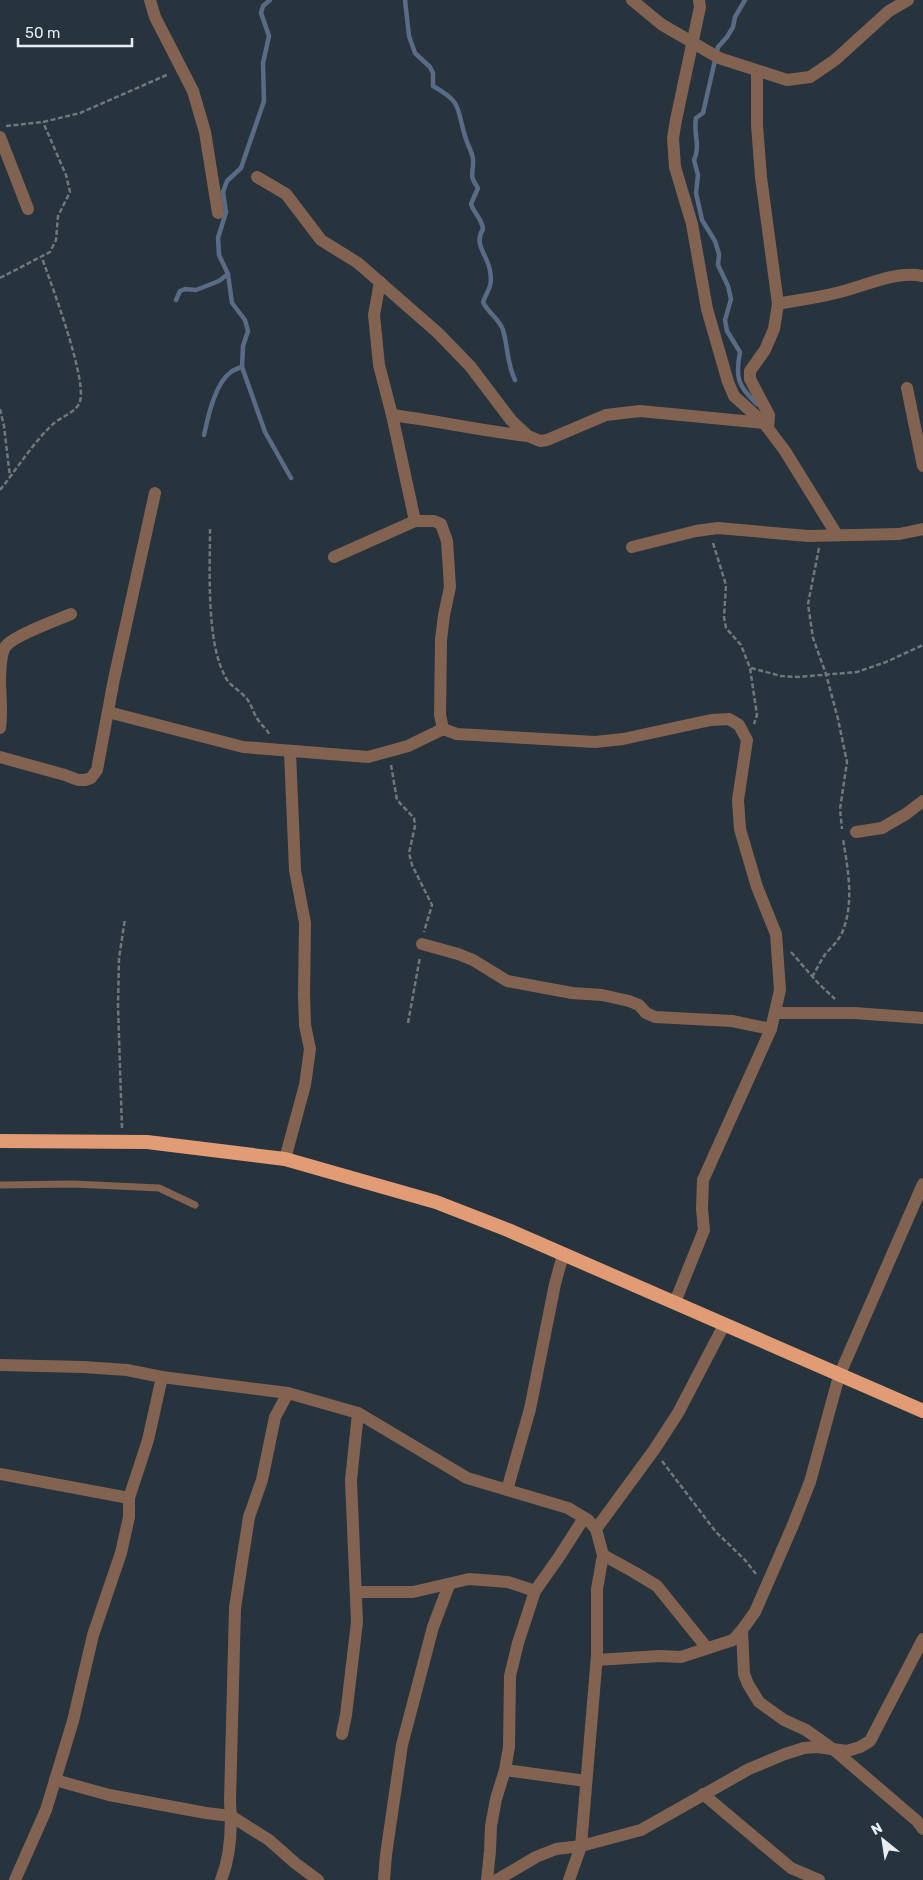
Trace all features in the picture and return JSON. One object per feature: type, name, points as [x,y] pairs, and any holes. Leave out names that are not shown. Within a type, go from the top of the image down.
[{"type":"highway","points":[[0,1141],[147,1142],[284,1160],[436,1202],[508,1230],[563,1256],[675,1302],[923,1412]]},
{"type":"street","points":[[150,0],[155,17],[193,91],[204,132],[218,213]]},
{"type":"street","points":[[632,0],[661,24],[693,41],[719,58],[757,72],[787,80],[810,77],[847,51],[890,11],[908,0]]},
{"type":"street","points":[[699,0],[700,7],[676,120],[674,138],[675,167],[692,224],[707,309],[728,382],[734,396],[766,426],[785,451],[837,534]]},
{"type":"street","points":[[757,72],[757,126],[760,177],[778,304],[774,329],[765,350],[750,371],[750,379],[754,389],[765,405],[769,415],[766,426]]},
{"type":"street","points":[[0,137],[28,209]]},
{"type":"street","points":[[257,177],[286,194],[321,240],[358,263],[438,333],[470,366],[511,420],[528,436]]},
{"type":"street","points":[[778,304],[836,293],[894,276],[923,276]]},
{"type":"street","points":[[380,282],[374,315],[380,365],[415,521]]},
{"type":"street","points":[[907,388],[923,466]]},
{"type":"street","points":[[392,415],[477,430],[528,436],[540,441],[547,440],[606,415],[640,411],[766,426]]},
{"type":"street","points":[[0,758],[78,780],[91,778],[97,770],[100,763],[108,712],[155,493]]},
{"type":"street","points":[[334,557],[415,521],[434,521],[441,524],[448,541],[450,587],[444,615],[441,659],[440,715],[443,729]]},
{"type":"street","points":[[632,547],[696,531],[718,528],[808,536],[899,534],[923,529]]},
{"type":"street","points":[[0,728],[2,712],[0,685],[1,656],[5,645],[71,614]]},
{"type":"street","points":[[108,712],[243,747],[368,757],[408,746],[443,729],[458,734],[595,742],[622,739],[711,720],[728,719],[739,725],[747,740],[738,800],[740,829],[757,887],[776,934],[780,990],[771,1029],[703,1180],[702,1209],[704,1230],[675,1302]]},
{"type":"street","points":[[284,1160],[305,1085],[310,1049],[304,994],[305,923],[294,870],[290,752]]},
{"type":"street","points":[[856,832],[882,828],[906,814],[923,800]]},
{"type":"street","points":[[422,944],[472,960],[507,981],[629,1001],[639,1005],[646,1013],[655,1017],[732,1021],[771,1029]]},
{"type":"street","points":[[775,1013],[854,1014],[923,1018]]},
{"type":"street","points":[[597,1660],[659,1656],[681,1657],[733,1640],[755,1612],[810,1482],[839,1376],[923,1184]]},
{"type":"street","points":[[507,1490],[530,1409],[555,1284],[563,1256]]},
{"type":"street","points":[[596,1529],[654,1450],[678,1413],[724,1324]]},
{"type":"street","points":[[0,1365],[127,1370],[162,1377],[288,1393],[358,1413],[467,1478],[568,1508],[584,1518],[596,1529],[603,1555],[597,1589],[597,1660],[580,1846],[569,1880]]},
{"type":"street","points":[[15,1880],[46,1810],[73,1722],[93,1635],[121,1553],[129,1517],[129,1498],[148,1440],[162,1377]]},
{"type":"street","points":[[221,1880],[229,1851],[231,1816],[236,1599],[249,1517],[262,1480],[275,1417],[288,1393]]},
{"type":"street","points":[[342,1734],[357,1622],[351,1480],[358,1413]]},
{"type":"street","points":[[0,1474],[129,1498]]},
{"type":"street","points":[[487,1880],[491,1826],[496,1799],[505,1770],[508,1747],[510,1676],[518,1643],[535,1591],[584,1518]]},
{"type":"street","points":[[603,1555],[656,1586],[707,1648]]},
{"type":"street","points":[[357,1592],[413,1592],[469,1579],[508,1582],[535,1591]]},
{"type":"street","points":[[384,1880],[402,1745],[432,1627],[449,1585]]},
{"type":"street","points":[[742,1630],[744,1674],[759,1702],[784,1720],[806,1730],[834,1750],[923,1829]]},
{"type":"street","points":[[497,1880],[536,1857],[556,1849],[580,1846],[641,1830],[749,1769],[785,1754],[804,1748],[817,1747],[847,1751],[860,1747],[870,1740],[918,1660],[923,1639]]},
{"type":"street","points":[[505,1770],[586,1781]]},
{"type":"street","points":[[55,1780],[118,1797],[206,1814],[231,1816],[269,1840],[318,1880]]},
{"type":"street","points":[[703,1794],[791,1868],[820,1880]]},
{"type":"lane","points":[[0,1184],[73,1184],[159,1188],[196,1205]]},
{"type":"path","points":[[0,126],[43,122],[80,113],[182,68]]},
{"type":"path","points":[[0,278],[42,258],[50,252],[54,247],[58,216],[70,192],[66,175],[43,122]]},
{"type":"path","points":[[0,490],[49,428],[80,404],[81,396],[72,344],[42,258]]},
{"type":"path","points":[[0,410],[4,426],[10,478]]},
{"type":"path","points":[[210,529],[211,598],[214,639],[218,658],[225,678],[247,699],[258,721],[270,733],[272,750]]},
{"type":"path","points":[[710,529],[726,585],[724,618],[726,628],[741,645],[750,668],[757,715],[747,740]]},
{"type":"path","points":[[812,977],[841,935],[850,908],[840,809],[847,762],[826,674],[813,638],[808,604],[820,536]]},
{"type":"path","points":[[750,668],[781,676],[797,677],[857,672],[886,662],[923,645]]},
{"type":"path","points":[[388,751],[397,800],[413,815],[415,822],[409,853],[412,866],[432,905],[425,926],[408,1022]]},
{"type":"path","points":[[123,1142],[118,1006],[119,958],[125,919]]},
{"type":"path","points":[[776,934],[812,977],[836,1001],[854,1014]]},
{"type":"path","points":[[654,1450],[716,1532],[745,1560],[767,1587]]},
{"type":"waterway","points":[[270,0],[263,6],[261,13],[269,36],[263,63],[264,101],[241,168],[227,181],[223,192],[226,212],[218,238],[219,255],[228,274],[232,303],[245,320],[248,331],[243,346],[242,367],[265,432],[291,478]]},
{"type":"waterway","points":[[405,0],[409,36],[415,53],[430,67],[433,73],[433,86],[443,92],[457,106],[472,156],[472,177],[478,188],[471,204],[482,225],[480,245],[489,265],[491,276],[483,302],[503,330],[510,368],[515,380]]},
{"type":"waterway","points":[[745,0],[735,17],[733,27],[718,47],[703,113],[696,118],[697,149],[694,160],[698,175],[696,193],[702,220],[715,241],[719,254],[718,265],[728,286],[731,299],[725,320],[727,331],[740,352],[738,375],[742,386],[757,404]]},
{"type":"waterway","points":[[176,300],[180,291],[185,289],[196,290],[219,281],[228,274]]},
{"type":"waterway","points":[[204,435],[216,392],[225,377],[232,371],[242,367]]}]
